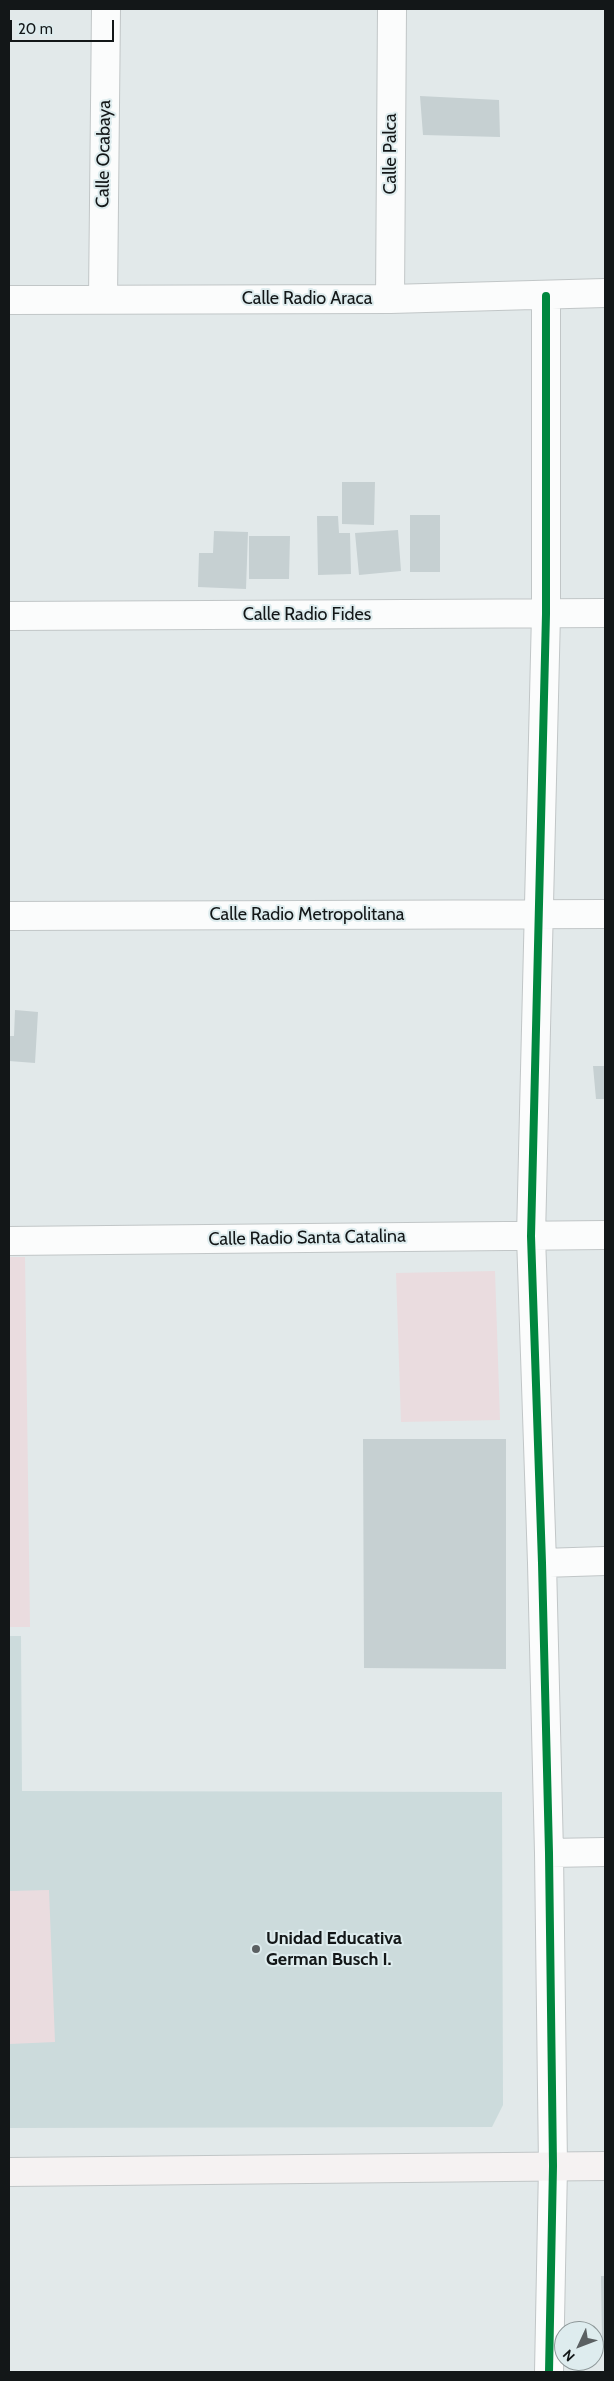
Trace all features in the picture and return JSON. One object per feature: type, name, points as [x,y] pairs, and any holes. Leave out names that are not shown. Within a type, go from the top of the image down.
[{"type":"street","name":"Calle Ocabaya","points":[[103,299],[106,9]]},
{"type":"street","name":"Calle Palca","points":[[390,300],[392,9]]},
{"type":"street","name":"Calle Radio Araca","points":[[9,300],[390,300],[605,293]]},
{"type":"street","points":[[546,296],[546,614],[531,1236],[549,1853],[553,2166],[549,2372]]},
{"type":"street","name":"Calle Radio Fides","points":[[9,616],[605,613]]},
{"type":"street","name":"Calle Radio Metropolitana","points":[[9,916],[605,914]]},
{"type":"street","name":"Calle Radio Santa Catalina","points":[[9,1241],[605,1234]]},
{"type":"street","points":[[542,1563],[605,1561]]},
{"type":"street","points":[[549,1853],[605,1852]]},
{"type":"street","points":[[9,2172],[605,2166]]},
{"type":"shaded area","points":[[9,1257],[25,1257],[30,1627],[9,1627]]},
{"type":"shaded area","points":[[495,1271],[500,1420],[401,1422],[396,1273]]},
{"type":"shaded area","name":"Unidad Educativa German Busch I.","points":[[9,1636],[21,1636],[22,1791],[502,1792],[503,2105],[492,2127],[9,2128]]},
{"type":"shaded area","points":[[49,1890],[55,2042],[9,2044],[9,1891]]},
{"type":"building","points":[[420,96],[499,100],[500,137],[423,135]]},
{"type":"building","points":[[342,482],[375,482],[374,525],[342,524]]},
{"type":"building","points":[[410,515],[440,515],[440,572],[410,572]]},
{"type":"building","points":[[317,516],[338,516],[339,533],[350,533],[351,574],[318,575]]},
{"type":"building","points":[[398,530],[401,571],[359,575],[355,533]]},
{"type":"building","points":[[214,531],[248,532],[246,589],[198,587],[199,553],[213,553]]},
{"type":"building","points":[[249,536],[290,536],[289,579],[249,579]]},
{"type":"building","points":[[15,1010],[38,1012],[35,1063],[9,1061],[9,1036],[14,1036]]},
{"type":"building","points":[[593,1066],[605,1066],[605,1099],[596,1099]]},
{"type":"building","points":[[363,1439],[506,1439],[506,1669],[364,1668]]},
{"type":"building","points":[[601,2276],[605,2276],[605,2342],[604,2321],[602,2321]]},
{"type":"cycle path","points":[[546,296],[546,614],[531,1236],[549,1853],[553,2166],[549,2372]]},
{"type":"place","name":"Unidad Educativa German Busch I.","points":[[256,1949]]}]
